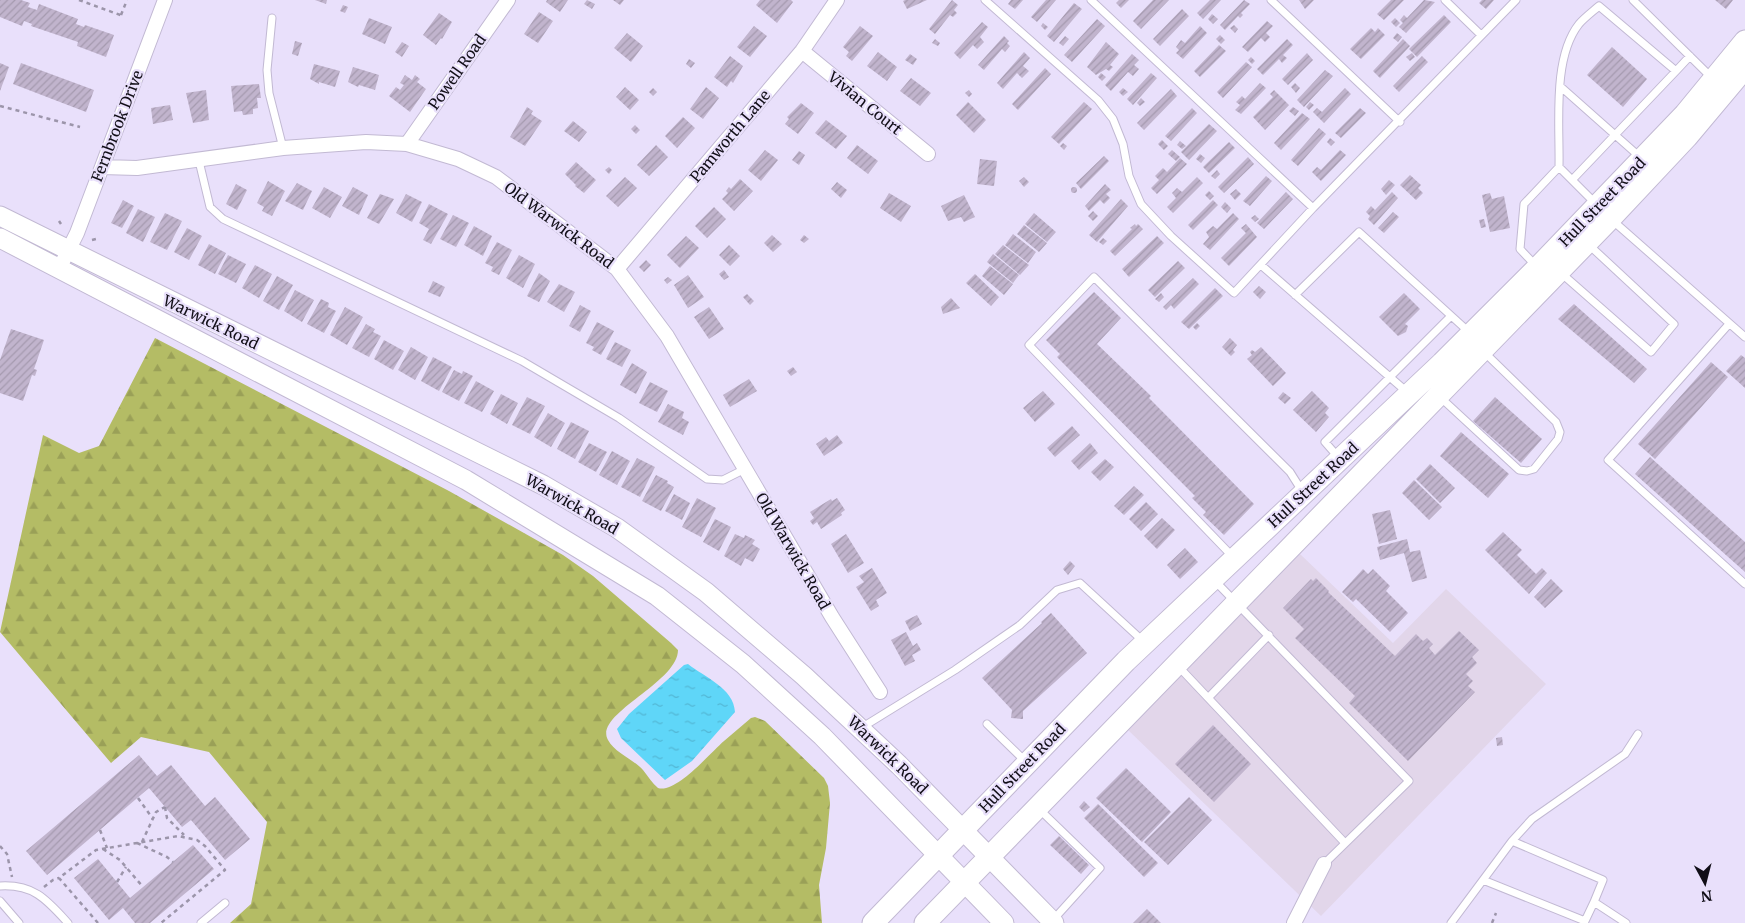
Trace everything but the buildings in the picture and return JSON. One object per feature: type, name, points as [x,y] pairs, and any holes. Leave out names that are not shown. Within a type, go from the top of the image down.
[{"type":"main road","name":"Hull Street Road","points":[[873,923],[1145,643],[1234,559],[1320,494],[1422,400],[1549,273],[1720,85],[1745,41]]},
{"type":"main road","name":"Hull Street Road","points":[[1720,85],[1745,68]]},
{"type":"main road","name":"Hull Street Road","points":[[1549,273],[1587,243],[1604,212]]},
{"type":"main road","name":"Warwick Road","points":[[0,216],[69,252],[543,485],[617,528],[706,592],[804,676],[861,728],[1052,922]]},
{"type":"main road","name":"Warwick Road","points":[[0,238],[466,480],[657,596],[742,664],[822,736],[1004,923]]},
{"type":"main road","name":"Hull Street Road","points":[[926,923],[1238,603],[1320,494],[1340,459],[1422,400],[1477,343]]},
{"type":"street","name":"Fernbrook Drive","points":[[59,269],[69,252],[165,0]]},
{"type":"street","name":"Powell Road","points":[[407,144],[508,0]]},
{"type":"street","name":"Pamworth Lane","points":[[617,269],[802,51],[837,0]]},
{"type":"street","name":"Vivian Court","points":[[802,51],[928,154]]},
{"type":"street","name":"Old Warwick Road","points":[[102,167],[137,168],[284,148],[366,142],[407,144],[458,160],[496,177],[617,269],[667,336],[832,616],[880,692]]},
{"type":"street","points":[[1294,923],[1324,864]]},
{"type":"lane","points":[[985,0],[1098,100],[1112,119],[1123,144],[1129,176],[1142,204],[1171,236],[1234,294],[1313,208],[1400,122],[1516,0]]},
{"type":"lane","points":[[1091,0],[1313,208]]},
{"type":"lane","points":[[1271,0],[1400,122]]},
{"type":"lane","points":[[1445,0],[1481,36]]},
{"type":"lane","points":[[1633,0],[1720,85]]},
{"type":"lane","points":[[1587,243],[1674,324],[1651,352],[1520,249],[1524,204],[1559,166],[1560,86],[1564,54],[1578,25],[1598,6],[1676,71]]},
{"type":"lane","points":[[272,18],[267,70],[269,93],[284,148]]},
{"type":"lane","points":[[1572,180],[1690,56]]},
{"type":"lane","points":[[1560,86],[1649,165]]},
{"type":"lane","points":[[199,161],[210,207],[223,219],[522,361],[618,418],[707,479],[723,480],[745,469]]},
{"type":"lane","points":[[1559,166],[1604,212],[1745,337]]},
{"type":"lane","points":[[1260,265],[1390,377],[1519,470],[1527,471],[1534,469],[1558,439],[1560,432],[1556,422],[1451,316],[1359,232],[1295,295]]},
{"type":"lane","points":[[1234,559],[1029,345],[1094,277],[1290,472],[1320,494]]},
{"type":"lane","points":[[1340,459],[1325,442],[1451,316]]},
{"type":"lane","points":[[1729,324],[1608,460],[1745,584]]},
{"type":"lane","points":[[1213,579],[1409,781],[1324,864]]},
{"type":"lane","points":[[861,728],[955,670],[1020,625],[1057,590],[1080,583],[1145,643]]},
{"type":"lane","points":[[1209,697],[1269,636]]},
{"type":"lane","points":[[1178,666],[1345,843]]},
{"type":"lane","points":[[987,724],[1027,763]]},
{"type":"lane","points":[[1451,923],[1532,818],[1625,754],[1638,734]]},
{"type":"lane","points":[[1038,808],[1100,868],[1052,922]]},
{"type":"lane","points":[[1483,880],[1585,921],[1603,880],[1512,842]]},
{"type":"lane","points":[[0,886],[13,885],[44,897],[68,923]]},
{"type":"lane","points":[[0,901],[19,923]]},
{"type":"lane","points":[[1594,902],[1626,923]]},
{"type":"lane","points":[[201,923],[225,903]]},
{"type":"path","points":[[79,0],[122,16],[126,0]]},
{"type":"path","points":[[0,106],[80,126]]},
{"type":"path","points":[[92,240],[96,238]]},
{"type":"path","points":[[138,798],[154,819]]},
{"type":"path","points":[[142,842],[156,812],[165,807],[167,818],[185,836]]},
{"type":"path","points":[[100,830],[105,848],[143,886]]},
{"type":"path","points":[[36,894],[90,854],[105,848],[185,836],[197,840],[205,846],[225,870],[161,923]]},
{"type":"path","points":[[137,843],[167,857],[173,862]]},
{"type":"path","points":[[0,846],[7,854],[13,885]]},
{"type":"path","points":[[117,882],[126,867]]},
{"type":"path","points":[[59,878],[98,923]]},
{"type":"path","points":[[1492,923],[1496,913]]},
{"type":"shaded area","points":[[1300,554],[1393,643],[1446,589],[1546,684],[1321,916],[1128,730]]},
{"type":"green space","points":[[155,338],[449,491],[563,555],[593,576],[671,643],[678,650],[674,662],[665,674],[613,720],[607,730],[608,740],[611,745],[639,766],[658,788],[674,785],[683,779],[751,718],[755,717],[765,721],[824,778],[828,786],[830,803],[826,848],[819,885],[822,923],[230,923],[251,904],[267,822],[209,752],[141,737],[111,763],[0,632],[43,435],[79,453],[99,446]]},
{"type":"water","points":[[688,664],[724,690],[733,704],[735,712],[692,761],[665,780],[621,738],[617,729],[629,714],[684,665]]}]
